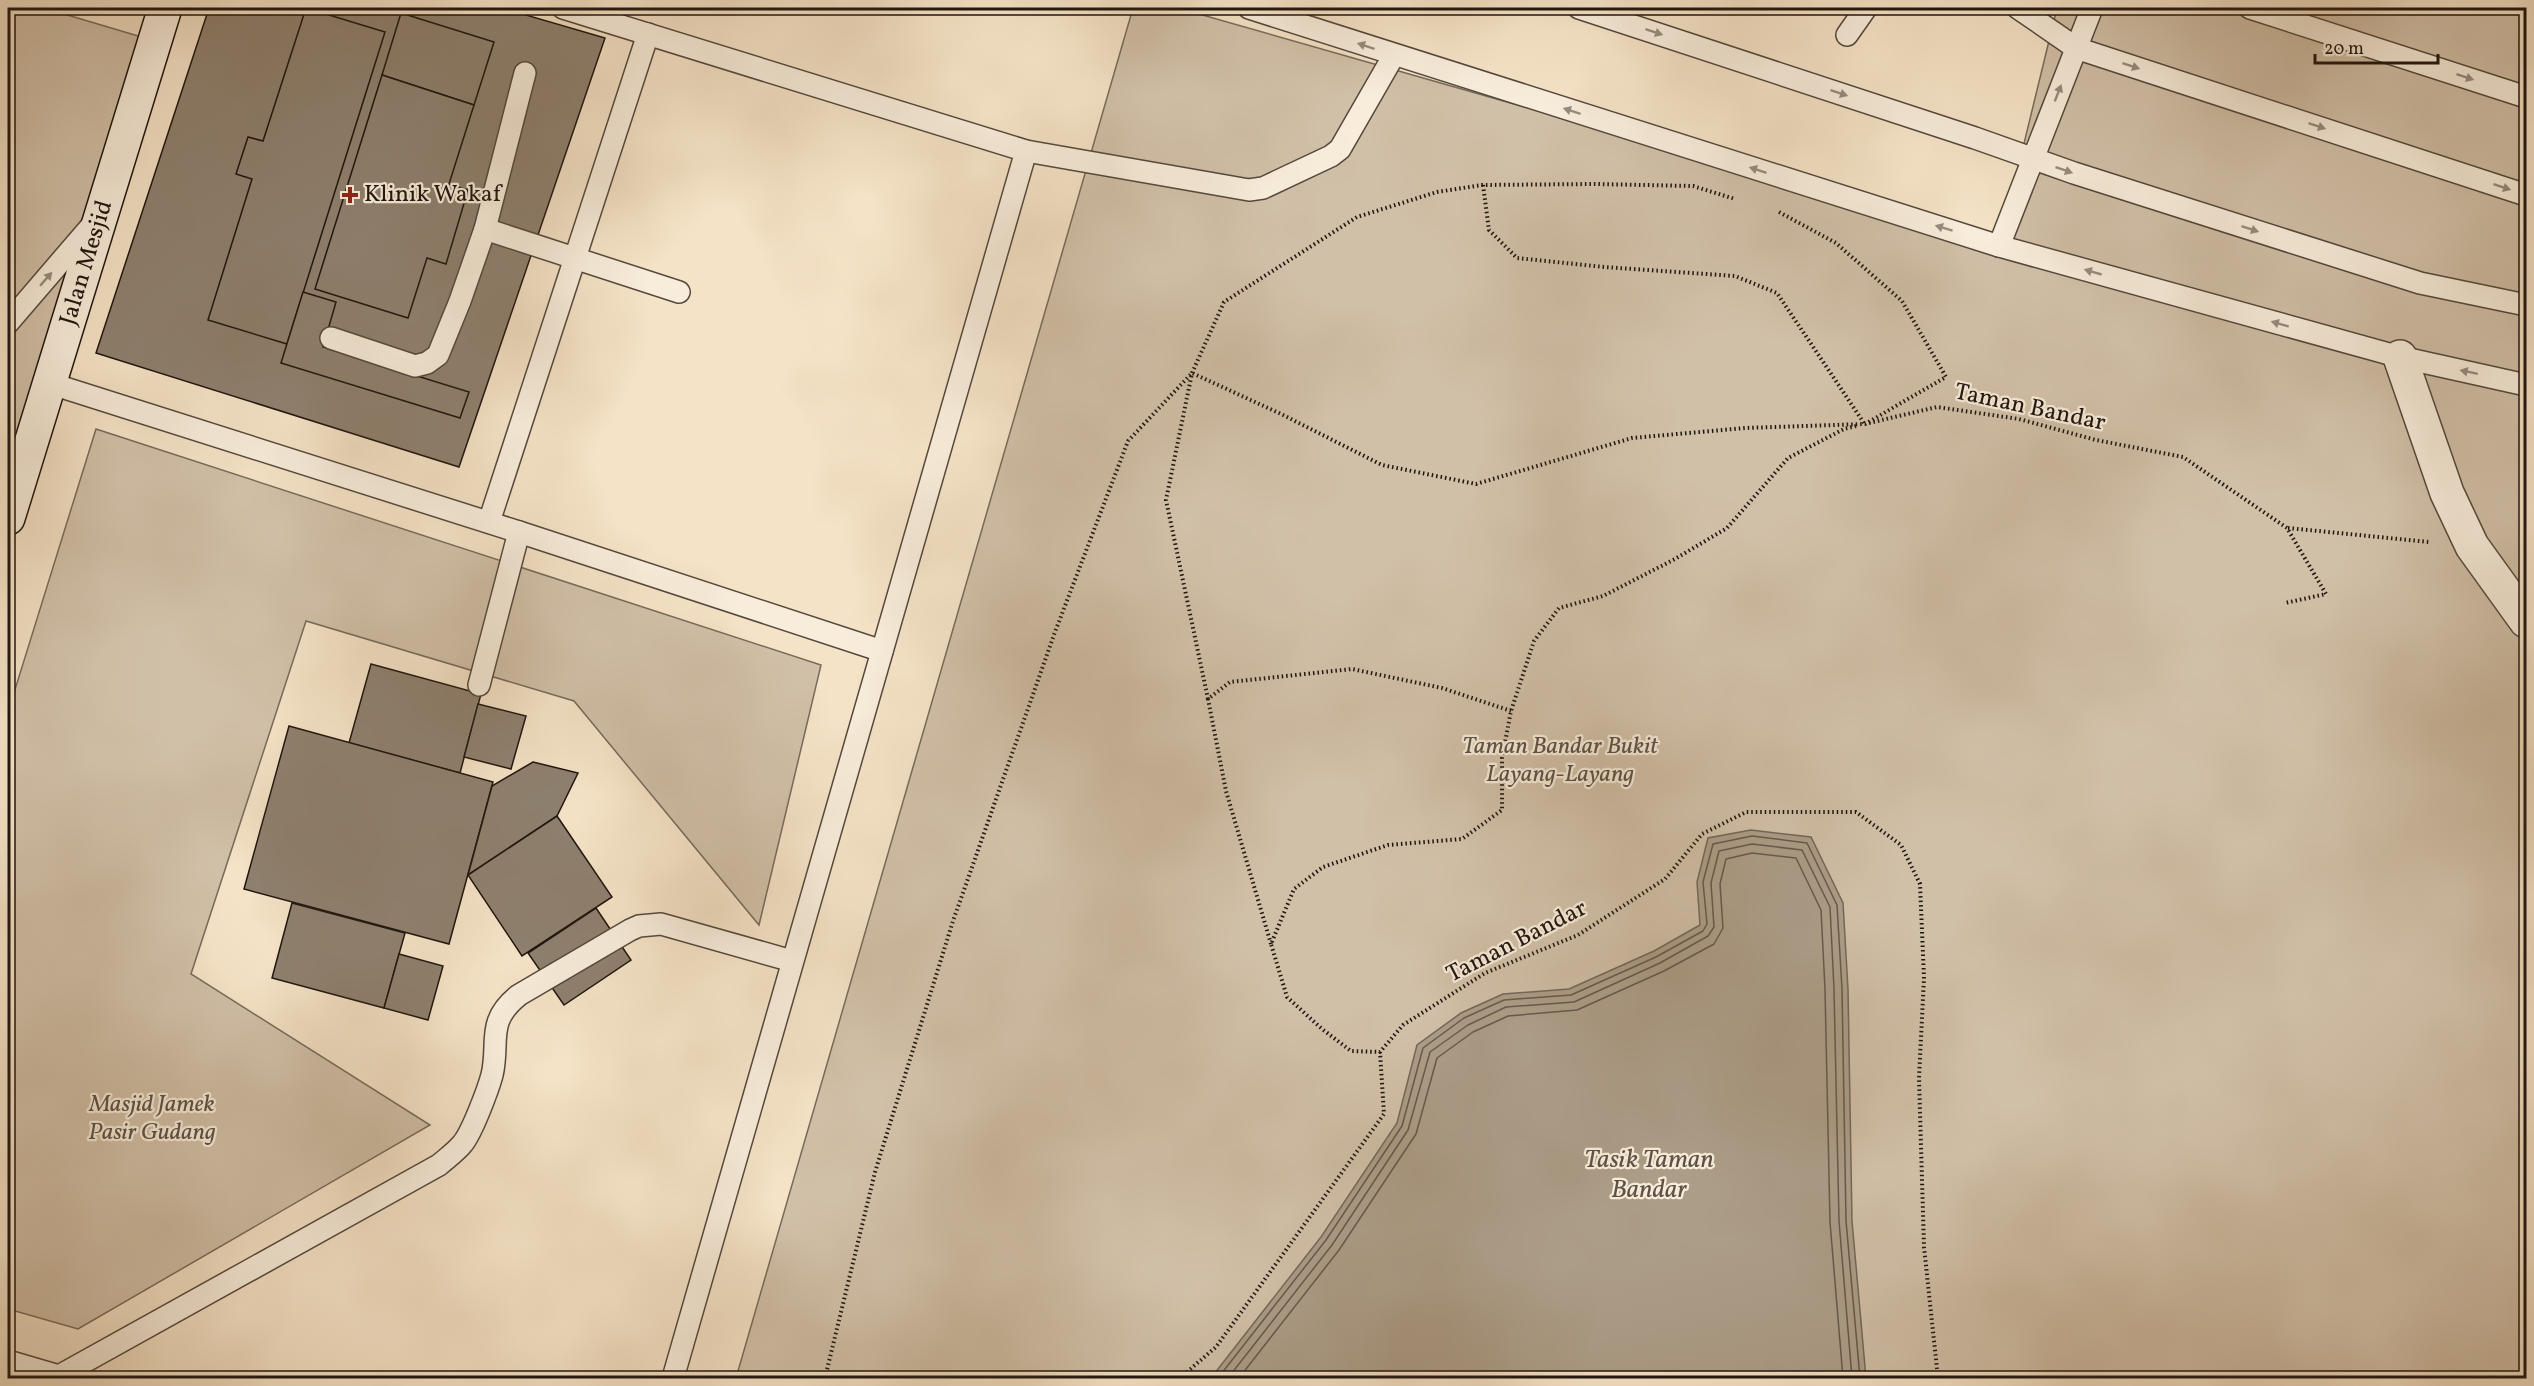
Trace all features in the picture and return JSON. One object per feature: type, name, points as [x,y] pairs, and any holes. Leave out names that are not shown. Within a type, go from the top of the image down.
[{"type":"main road","name":"Jalan Mesjid","points":[[8,518],[165,8]]},
{"type":"main road","points":[[2400,357],[2447,493],[2472,546],[2526,621]]},
{"type":"lane","points":[[564,8],[1026,151],[1256,190],[1331,156],[1340,149],[1394,55]]},
{"type":"lane","points":[[1250,8],[1999,246],[2400,357],[2526,385]]},
{"type":"lane","points":[[1579,8],[2033,159],[2420,283],[2526,305]]},
{"type":"lane","points":[[1847,35],[1866,8]]},
{"type":"lane","points":[[2018,8],[2076,48],[2526,195]]},
{"type":"lane","points":[[1999,246],[2092,8]]},
{"type":"lane","points":[[2250,8],[2526,97]]},
{"type":"lane","points":[[489,522],[648,34]]},
{"type":"lane","points":[[331,338],[415,366],[427,363],[438,355],[485,229],[525,73]]},
{"type":"lane","points":[[673,1378],[1026,151]]},
{"type":"lane","points":[[8,323],[102,213]]},
{"type":"lane","points":[[485,229],[678,292]]},
{"type":"lane","points":[[49,383],[489,522],[882,651]]},
{"type":"lane","points":[[479,685],[519,532]]},
{"type":"lane","points":[[8,1361],[62,1377],[439,1165],[463,1143],[470,1131],[492,1074],[494,1037],[505,1009],[519,995],[630,930],[639,926],[661,924],[792,961]]},
{"type":"path","points":[[1482,185],[1489,230],[1517,258],[1604,267],[1735,276],[1777,293],[1865,424]]},
{"type":"path","points":[[1180,1378],[1216,1347],[1384,1114],[1380,1052],[1351,1051],[1287,998],[1226,790],[1166,500],[1192,373],[1224,302],[1357,217],[1437,192],[1482,185],[1693,186],[1745,202]]},
{"type":"path","points":[[1192,373],[1281,414],[1382,465],[1476,484],[1632,438],[1745,428],[1865,424],[1946,377],[1902,301],[1836,243],[1766,208]]},
{"type":"path","points":[[825,1378],[875,1172],[949,933],[1055,632],[1128,441],[1192,373]]},
{"type":"path","name":"Taman Bandar","points":[[1271,944],[1294,889],[1323,867],[1388,845],[1462,839],[1502,810],[1502,758],[1511,711],[1534,641],[1559,608],[1603,596],[1727,528],[1788,458],[1844,429],[1937,407],[2019,419],[2096,440],[2183,457],[2287,528],[2326,594],[2285,603]]},
{"type":"path","name":"Taman Bandar","points":[[2287,528],[2472,546]]},
{"type":"path","points":[[1208,699],[1230,682],[1352,669],[1442,688],[1511,711]]},
{"type":"path","name":"Taman Bandar","points":[[1380,1052],[1403,1025],[1485,973],[1578,935],[1665,879],[1702,834],[1746,812],[1784,810],[1856,812],[1901,845],[1920,884],[1924,978],[1919,1078],[1924,1247],[1938,1378]]},
{"type":"green space","points":[[8,8],[44,8],[155,41],[8,518]]},
{"type":"green space","name":"Taman Bandar Bukit Layang-Layang","points":[[1133,8],[1178,8],[1882,209],[1999,246],[2057,8],[2526,8],[2526,1378],[736,1378]]},
{"type":"green space","name":"Masjid Jamek Pasir Gudang","points":[[96,429],[821,665],[759,925],[574,701],[306,621],[191,974],[430,1125],[78,1329],[8,1309],[8,712]]},
{"type":"water","name":"Tasik Taman Bandar","points":[[1751,830],[1811,837],[1843,903],[1848,989],[1852,1221],[1866,1378],[1211,1378],[1321,1237],[1397,1123],[1417,1045],[1461,1013],[1503,994],[1569,989],[1654,951],[1700,925],[1697,882],[1708,838]]},
{"type":"building","name":"Klinik Wakaf","points":[[209,8],[502,8],[605,38],[459,467],[96,353]]},
{"type":"building","points":[[306,8],[385,32],[287,344],[208,320],[252,179],[236,174],[248,137],[263,141]]},
{"type":"building","points":[[401,13],[494,42],[474,105],[382,75]]},
{"type":"building","points":[[382,75],[474,105],[449,184],[468,190],[446,264],[427,258],[408,318],[315,289]]},
{"type":"building","points":[[303,292],[336,302],[323,347],[469,392],[460,418],[281,363]]},
{"type":"building","points":[[371,664],[481,694],[460,773],[349,743]]},
{"type":"building","points":[[478,704],[526,716],[511,769],[464,757]]},
{"type":"building","points":[[289,726],[493,782],[449,944],[244,889]]},
{"type":"building","points":[[533,762],[578,773],[557,816],[468,875],[492,786]]},
{"type":"building","points":[[557,816],[612,897],[522,956],[468,875]]},
{"type":"building","points":[[292,903],[405,933],[384,1008],[272,978]]},
{"type":"building","points":[[596,908],[631,960],[564,1005],[528,953]]},
{"type":"building","points":[[399,954],[443,966],[428,1020],[384,1008]]},
{"type":"place","name":"Klinik Wakaf","points":[[350,195]]}]
